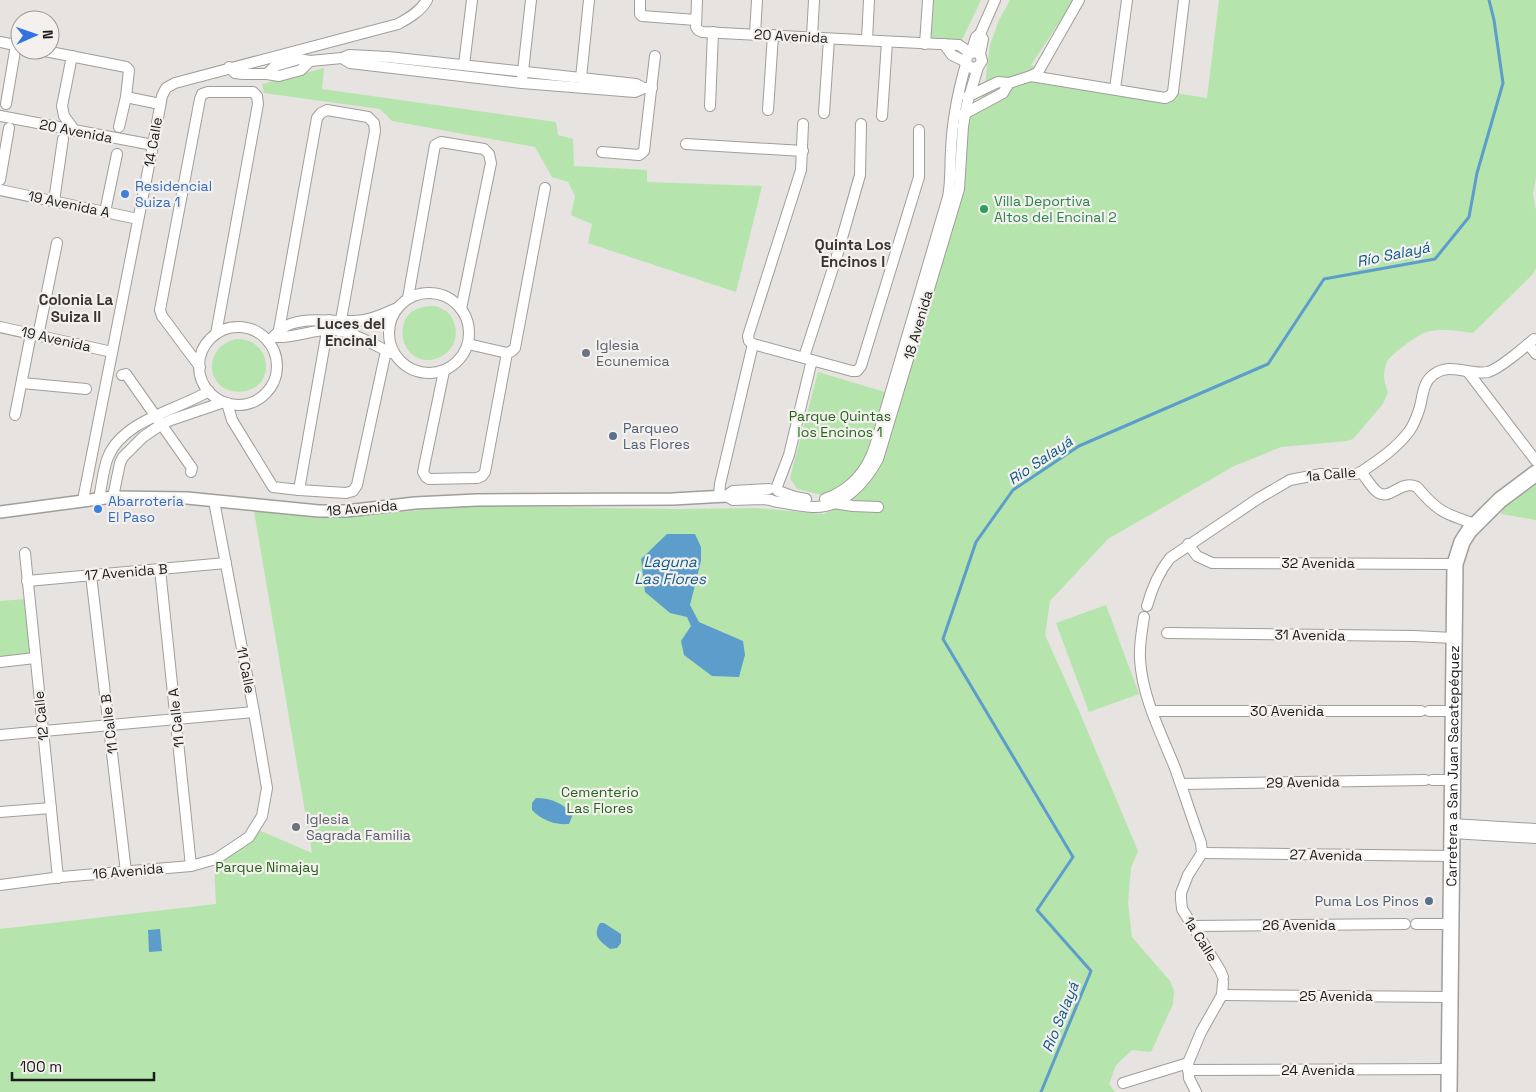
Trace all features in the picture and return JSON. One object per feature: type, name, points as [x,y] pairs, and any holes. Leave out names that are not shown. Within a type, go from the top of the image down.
[{"type":"main road","name":"Carretera a San Juan Sacatepéquez","points":[[1448,1092],[1451,856],[1458,829],[1452,780],[1455,564],[1462,542],[1475,524],[1500,500],[1536,473]]},
{"type":"street","name":"14 Calle","points":[[83,500],[160,104],[166,88],[175,82],[398,24],[411,16],[427,0]]},
{"type":"street","points":[[464,66],[472,0]]},
{"type":"street","points":[[522,78],[531,0]]},
{"type":"street","points":[[581,78],[589,0]]},
{"type":"street","points":[[640,0],[640,14],[642,16],[696,20]]},
{"type":"street","points":[[697,0],[696,27],[698,30],[713,32],[710,106]]},
{"type":"street","points":[[755,34],[757,0]]},
{"type":"street","points":[[812,37],[814,0]]},
{"type":"street","points":[[867,40],[869,0]]},
{"type":"street","points":[[925,44],[928,0]]},
{"type":"street","name":"18 Avenida","points":[[0,512],[113,497],[169,497],[319,511],[346,511],[415,503],[478,500],[673,499],[723,496],[733,491],[775,490],[795,497],[822,500],[840,492],[850,485],[872,456],[948,197],[956,104],[971,57],[983,39],[980,34],[995,0]]},
{"type":"street","points":[[956,104],[998,82],[1009,83],[1038,72],[1079,0]]},
{"type":"street","points":[[1115,89],[1127,0]]},
{"type":"street","points":[[1031,76],[1164,98],[1170,96],[1173,92],[1184,0]]},
{"type":"street","name":"20 Avenida","points":[[713,32],[958,45],[971,57]]},
{"type":"street","points":[[768,110],[773,35]]},
{"type":"street","points":[[824,114],[829,39]]},
{"type":"street","points":[[882,116],[887,42]]},
{"type":"street","points":[[60,54],[126,67],[129,70],[126,97],[119,127]]},
{"type":"street","points":[[72,56],[62,106],[64,116],[75,131]]},
{"type":"street","points":[[602,152],[639,155],[644,151],[648,88],[655,56]]},
{"type":"street","name":"18 Avenida","points":[[723,496],[733,500],[762,499],[813,507],[824,506],[844,498],[860,485],[873,469],[882,450],[960,189],[961,142],[965,113],[978,67],[982,61],[971,57]]},
{"type":"street","points":[[230,67],[236,73],[278,76],[301,70],[310,61],[342,58],[350,63],[387,62],[464,66],[522,78],[581,78],[636,84],[648,88]]},
{"type":"street","points":[[6,104],[15,60]]},
{"type":"street","points":[[387,62],[636,92],[648,88]]},
{"type":"street","points":[[954,118],[1003,93],[1009,83]]},
{"type":"street","points":[[200,367],[162,316],[160,310],[198,108],[202,94],[208,92],[253,92],[257,96],[258,104],[216,334]]},
{"type":"street","points":[[126,97],[160,104]]},
{"type":"street","points":[[113,497],[120,463],[126,453],[159,420],[226,403],[239,405],[251,403],[270,388],[277,364],[274,352],[274,336],[317,118],[320,113],[327,110],[368,117],[374,123],[375,130],[339,331]]},
{"type":"street","name":"20 Avenida","points":[[0,116],[153,145]]},
{"type":"street","points":[[803,124],[801,170],[748,336],[749,341],[753,344],[852,372],[857,371],[861,366],[919,177],[919,130]]},
{"type":"street","points":[[772,500],[778,497],[775,490],[789,455],[808,359],[860,174],[861,124]]},
{"type":"street","points":[[0,180],[9,128]]},
{"type":"street","points":[[54,201],[63,139]]},
{"type":"street","points":[[408,298],[435,145],[441,142],[484,149],[491,163],[461,309]]},
{"type":"street","points":[[686,144],[803,151]]},
{"type":"street","points":[[106,212],[117,154]]},
{"type":"street","points":[[468,344],[507,353],[515,348],[545,188]]},
{"type":"street","name":"19 Avenida A","points":[[0,190],[138,219]]},
{"type":"street","points":[[15,415],[57,243]]},
{"type":"street","points":[[408,298],[397,308],[391,318],[388,331],[390,353],[357,485],[353,491],[346,493],[274,487],[232,420],[226,403],[209,392],[202,379],[200,367],[201,354],[207,343],[216,334],[234,327],[243,327],[261,334],[274,336],[286,326],[299,322],[328,325],[374,344],[390,353],[411,370],[428,374],[444,371],[455,364],[463,355],[468,344],[467,320],[461,309],[450,299],[437,293],[422,293],[408,298]]},
{"type":"street","points":[[328,325],[341,320],[362,320],[379,316],[397,308]]},
{"type":"street","points":[[299,490],[328,325]]},
{"type":"street","name":"19 Avenida","points":[[0,327],[112,352]]},
{"type":"street","name":"1a Calle","points":[[1147,606],[1151,588],[1160,570],[1170,558],[1258,498],[1290,480],[1321,474],[1351,475],[1361,472],[1389,453],[1410,430],[1419,410],[1426,384],[1431,376],[1441,370],[1451,368],[1479,373],[1494,370],[1531,342],[1536,354]]},
{"type":"street","points":[[723,496],[720,484],[753,344]]},
{"type":"street","points":[[444,371],[424,472],[429,479],[476,478],[482,476],[484,472],[507,353]]},
{"type":"street","points":[[1468,372],[1536,461]]},
{"type":"street","points":[[122,375],[126,374],[159,420],[192,468],[191,472]]},
{"type":"street","points":[[22,383],[86,388]]},
{"type":"street","points":[[99,498],[107,458],[121,437],[159,420],[209,392]]},
{"type":"street","points":[[107,458],[120,463]]},
{"type":"street","points":[[1361,472],[1379,493],[1391,494],[1403,486],[1414,485],[1438,509],[1450,516],[1475,524]]},
{"type":"street","name":"11 Calle","points":[[214,501],[267,788],[262,816],[249,837]]},
{"type":"street","points":[[834,503],[878,507]]},
{"type":"street","name":"32 Avenida","points":[[1188,544],[1197,556],[1212,563],[1455,564]]},
{"type":"street","name":"12 Calle","points":[[25,553],[58,878]]},
{"type":"street","name":"17 Avenida B","points":[[27,581],[226,563]]},
{"type":"street","name":"11 Calle A","points":[[160,569],[191,866]]},
{"type":"street","name":"11 Calle B","points":[[92,576],[126,872]]},
{"type":"street","points":[[1144,617],[1140,658],[1144,684],[1152,711],[1181,784],[1201,844],[1202,853]]},
{"type":"street","name":"31 Avenida","points":[[1166,633],[1453,638]]},
{"type":"street","points":[[0,662],[35,658]]},
{"type":"street","name":"30 Avenida","points":[[1152,711],[1453,711]]},
{"type":"street","points":[[0,735],[254,712]]},
{"type":"street","name":"29 Avenida","points":[[1181,784],[1452,780]]},
{"type":"street","points":[[0,812],[51,808]]},
{"type":"street","points":[[1458,829],[1536,829]]},
{"type":"street","points":[[1458,829],[1536,838]]},
{"type":"street","name":"16 Avenida","points":[[0,885],[191,866],[216,859],[249,837]]},
{"type":"street","name":"1a Calle","points":[[1188,1066],[1201,1032],[1222,995],[1223,980],[1220,970],[1182,909],[1180,893],[1188,875],[1202,853]]},
{"type":"street","name":"27 Avenida","points":[[1202,853],[1451,856]]},
{"type":"street","name":"26 Avenida","points":[[1194,926],[1404,924]]},
{"type":"street","points":[[1416,924],[1450,924]]},
{"type":"street","name":"25 Avenida","points":[[1222,995],[1450,997]]},
{"type":"street","points":[[1188,1066],[1189,1078],[1196,1092]]},
{"type":"street","name":"24 Avenida","points":[[1123,1083],[1188,1066],[1449,1069]]},
{"type":"green space","points":[[932,0],[981,0],[959,46],[930,37]]},
{"type":"green space","points":[[1010,0],[1074,0],[1031,65],[1050,74],[1207,98],[1219,0],[1536,0],[1536,177],[1533,194],[1536,210],[1536,268],[1532,275],[1473,333],[1444,330],[1427,332],[1411,341],[1393,355],[1387,362],[1384,370],[1388,392],[1383,404],[1353,439],[1281,447],[1234,466],[1108,539],[1050,601],[1045,635],[1138,851],[1131,868],[1128,903],[1132,937],[1170,981],[1174,991],[1173,1004],[1151,1052],[1132,1050],[1116,1065],[1109,1084],[1115,1092],[0,1092],[0,929],[216,904],[214,864],[239,851],[248,842],[256,829],[312,853],[254,511],[320,518],[480,506],[679,509],[757,508],[824,514],[847,502],[868,481],[927,303],[967,117],[978,113],[985,84],[990,45],[999,20]]},
{"type":"green space","points":[[324,68],[322,89],[556,122],[558,135],[573,139],[574,166],[647,170],[647,182],[762,186],[736,292],[588,243],[592,224],[571,215],[575,196],[568,182],[552,177],[535,147],[392,121],[380,109],[264,93],[262,84]]},
{"type":"green space","points":[[435,306],[451,315],[456,336],[448,352],[433,360],[424,360],[415,357],[405,346],[404,324],[413,311],[423,307]]},
{"type":"green space","points":[[235,339],[247,340],[256,345],[266,362],[266,371],[262,380],[256,387],[246,391],[233,391],[223,387],[216,381],[212,372],[212,362],[216,353],[223,345]]},
{"type":"green space","name":"Parque Quintas los Encinos 1","points":[[818,372],[885,392],[862,467],[841,487],[822,495],[797,489],[790,478]]},
{"type":"green space","points":[[1536,481],[1536,520],[1501,514],[1506,503]]},
{"type":"green space","points":[[26,599],[30,653],[0,657],[0,601]]},
{"type":"green space","points":[[1106,605],[1139,694],[1089,712],[1056,623]]},
{"type":"water","name":"Laguna Las Flores","points":[[667,534],[695,534],[701,547],[701,561],[690,605],[699,622],[743,641],[745,655],[739,677],[712,676],[684,655],[681,641],[691,626],[687,617],[670,613],[645,592],[641,559]]},
{"type":"water","points":[[536,798],[552,800],[569,810],[573,814],[569,824],[549,821],[536,814],[532,810],[532,803]]},
{"type":"water","points":[[600,923],[604,923],[621,934],[621,943],[617,948],[610,949],[598,938],[597,931]]},
{"type":"water","points":[[160,929],[162,951],[149,952],[148,930]]},
{"type":"waterway","name":"Río Salayá","points":[[1041,1092],[1091,971],[1037,910],[1073,857],[943,639],[976,542],[1013,490],[1079,446],[1268,364],[1324,279],[1435,259],[1469,217],[1477,173],[1503,83],[1494,20],[1489,0]]},
{"type":"place","name":"Residencial Suiza 1","points":[[125,194]]},
{"type":"place","name":"Villa Deportiva Altos del Encinal 2","points":[[984,209]]},
{"type":"place","name":"Iglesia Ecunemica","points":[[586,353]]},
{"type":"place","name":"Parqueo Las Flores","points":[[613,436]]},
{"type":"place","name":"Abarroteria El Paso","points":[[98,509]]},
{"type":"place","name":"Iglesia Sagrada Familia","points":[[296,827]]},
{"type":"place","name":"Puma Los Pinos","points":[[1429,901]]},
{"type":"district","name":"Quinta Los Encinos I","points":[[853,252]]},
{"type":"district","name":"Colonia La Suiza II","points":[[76,308]]},
{"type":"district","name":"Luces del Encinal","points":[[351,332]]},
{"type":"park label","name":"Cementerio Las Flores","points":[[600,800]]},
{"type":"park label","name":"Parque Nimajay","points":[[267,867]]}]
